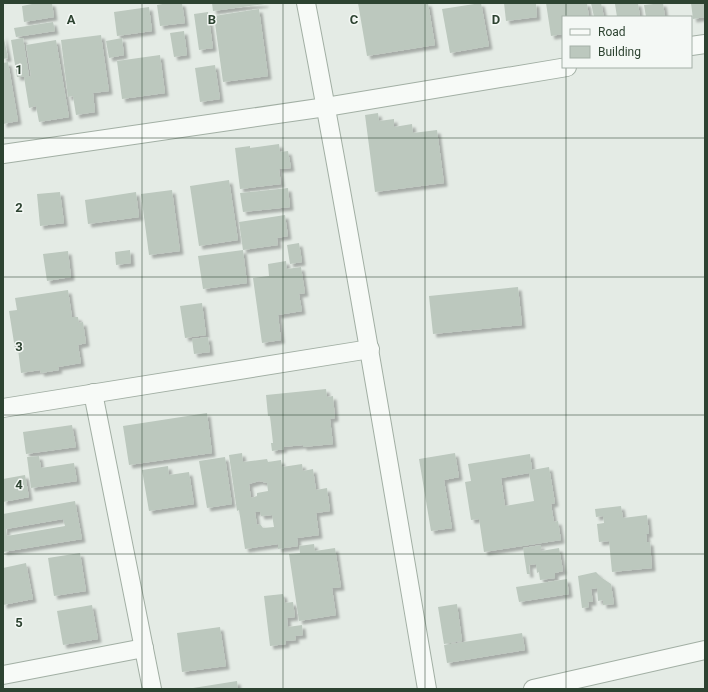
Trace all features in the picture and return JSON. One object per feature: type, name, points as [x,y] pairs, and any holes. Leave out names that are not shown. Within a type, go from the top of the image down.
[{"type":"street","points":[[306,3],[370,348],[427,689]]},
{"type":"street","points":[[692,46],[705,44]]},
{"type":"street","points":[[3,154],[326,107],[562,68]]},
{"type":"street","points":[[3,408],[370,348]]},
{"type":"street","points":[[93,393],[152,689]]},
{"type":"street","points":[[3,675],[144,648]]},
{"type":"street","points":[[533,689],[705,650]]},
{"type":"building","points":[[37,3],[52,3],[54,17],[24,22],[22,6]]},
{"type":"building","points":[[182,3],[185,23],[160,26],[157,5]]},
{"type":"building","points":[[212,3],[265,3],[265,4],[213,11]]},
{"type":"building","points":[[358,3],[428,3],[435,45],[367,56]]},
{"type":"building","points":[[481,3],[489,46],[450,53],[442,9]]},
{"type":"building","points":[[504,3],[536,3],[537,17],[506,21]]},
{"type":"building","points":[[546,3],[587,3],[589,16],[562,16],[562,34],[551,36]]},
{"type":"building","points":[[591,3],[601,3],[604,16],[594,16]]},
{"type":"building","points":[[638,3],[640,16],[617,16],[615,4]]},
{"type":"building","points":[[663,3],[665,16],[646,16],[644,5]]},
{"type":"building","points":[[691,3],[705,3],[705,17],[693,19]]},
{"type":"building","points":[[149,7],[152,31],[117,36],[114,12]]},
{"type":"building","points":[[259,9],[268,76],[223,82],[214,16]]},
{"type":"building","points":[[208,12],[213,48],[199,50],[194,14]]},
{"type":"building","points":[[53,22],[55,31],[16,37],[14,28]]},
{"type":"building","points":[[184,31],[187,55],[174,57],[170,33]]},
{"type":"building","points":[[3,34],[8,58],[3,59]]},
{"type":"building","points":[[101,35],[109,91],[93,93],[95,112],[76,115],[73,96],[68,97],[61,40]]},
{"type":"building","points":[[23,38],[29,76],[17,77],[11,40]]},
{"type":"building","points":[[122,38],[124,55],[109,58],[106,41]]},
{"type":"building","points":[[56,40],[69,117],[39,122],[36,106],[29,108],[24,77],[31,76],[26,45]]},
{"type":"building","points":[[160,55],[165,93],[122,99],[117,61]]},
{"type":"building","points":[[8,62],[18,121],[3,124],[3,63]]},
{"type":"building","points":[[215,65],[220,99],[200,102],[195,68]]},
{"type":"building","points":[[378,113],[379,121],[394,119],[394,127],[412,124],[413,133],[437,130],[444,183],[375,192],[365,115]]},
{"type":"building","points":[[279,144],[280,152],[288,151],[291,168],[279,169],[281,184],[240,189],[235,148],[250,146],[250,148]]},
{"type":"building","points":[[229,180],[238,240],[199,246],[190,186]]},
{"type":"building","points":[[288,188],[290,207],[243,212],[240,193]]},
{"type":"building","points":[[172,190],[180,251],[149,255],[141,194]]},
{"type":"building","points":[[60,192],[64,223],[40,226],[37,194]]},
{"type":"building","points":[[136,192],[139,217],[88,224],[85,200]]},
{"type":"building","points":[[285,215],[288,236],[277,238],[278,245],[243,250],[239,222]]},
{"type":"building","points":[[299,243],[302,262],[290,264],[287,245]]},
{"type":"building","points":[[130,250],[131,263],[116,265],[115,252]]},
{"type":"building","points":[[243,250],[247,283],[203,289],[198,256]]},
{"type":"building","points":[[68,251],[71,277],[47,281],[43,254]]},
{"type":"building","points":[[286,261],[287,269],[301,267],[305,293],[299,294],[302,311],[278,315],[281,340],[262,343],[253,278],[269,276],[268,264]]},
{"type":"building","points":[[518,287],[522,325],[433,334],[429,296]]},
{"type":"building","points":[[68,290],[72,317],[78,317],[79,323],[83,322],[86,343],[78,345],[81,363],[58,367],[59,370],[41,373],[40,370],[21,373],[18,349],[15,349],[9,311],[17,310],[15,298]]},
{"type":"building","points":[[202,303],[206,335],[185,338],[180,306]]},
{"type":"building","points":[[208,337],[210,352],[194,354],[192,339]]},
{"type":"building","points":[[326,389],[327,397],[333,396],[335,418],[330,419],[333,444],[283,447],[284,449],[272,451],[271,443],[273,443],[266,395]]},
{"type":"building","points":[[207,413],[212,453],[129,465],[123,426]]},
{"type":"building","points":[[72,425],[76,447],[26,454],[23,432]]},
{"type":"building","points":[[242,453],[243,462],[267,459],[268,462],[281,460],[282,467],[302,464],[303,471],[313,469],[316,490],[327,488],[330,511],[316,513],[319,535],[297,538],[298,546],[278,549],[278,544],[245,549],[239,510],[237,511],[229,455]],"holes":[[[259,481],[267,483],[268,491],[257,493],[257,496],[251,498],[249,484]],[[255,512],[260,512],[261,516],[272,515],[274,527],[263,528],[260,524],[257,525]]]},
{"type":"building","points":[[455,453],[459,477],[444,480],[452,528],[431,531],[419,459]]},
{"type":"building","points":[[530,454],[532,470],[549,467],[555,503],[551,504],[554,522],[558,521],[561,540],[484,552],[479,519],[471,520],[465,482],[471,481],[468,464]],"holes":[[[529,473],[534,501],[505,506],[501,478]]]},
{"type":"building","points":[[39,456],[41,468],[74,463],[77,481],[31,488],[27,457]]},
{"type":"building","points":[[225,457],[232,504],[207,508],[199,461]]},
{"type":"building","points":[[168,466],[169,475],[189,472],[194,504],[149,511],[142,470]]},
{"type":"building","points":[[25,475],[29,497],[3,502],[3,479]]},
{"type":"building","points":[[75,501],[82,539],[3,552],[3,514]],"holes":[[[63,519],[65,526],[7,536],[6,529]]]},
{"type":"building","points":[[621,506],[623,518],[647,515],[649,534],[646,534],[647,542],[650,542],[652,568],[612,572],[609,541],[599,542],[597,524],[604,523],[603,516],[596,517],[595,509]]},
{"type":"building","points":[[314,544],[315,551],[335,548],[341,587],[332,588],[336,615],[299,621],[289,554],[300,553],[299,546]]},
{"type":"building","points":[[541,545],[541,551],[559,548],[563,571],[555,573],[555,578],[540,580],[539,572],[537,573],[536,564],[529,565],[530,574],[527,574],[523,548]]},
{"type":"building","points":[[80,553],[86,591],[54,596],[48,558]]},
{"type":"building","points":[[26,563],[33,599],[3,605],[3,568]]},
{"type":"building","points":[[596,572],[611,584],[614,604],[603,605],[603,600],[598,601],[597,588],[591,589],[593,602],[588,602],[589,607],[582,608],[578,576]]},
{"type":"building","points":[[567,579],[569,594],[519,602],[516,587]]},
{"type":"building","points":[[283,594],[285,603],[293,602],[295,617],[287,618],[288,627],[302,625],[303,635],[295,636],[296,640],[286,641],[286,644],[270,646],[264,596]]},
{"type":"building","points":[[457,604],[462,641],[444,644],[438,607]]},
{"type":"building","points":[[92,605],[98,639],[63,645],[57,611]]},
{"type":"building","points":[[220,627],[226,666],[182,672],[177,633]]},
{"type":"building","points":[[522,633],[525,650],[447,663],[444,645]]},
{"type":"building","points":[[237,681],[238,689],[193,689],[193,688]]}]
